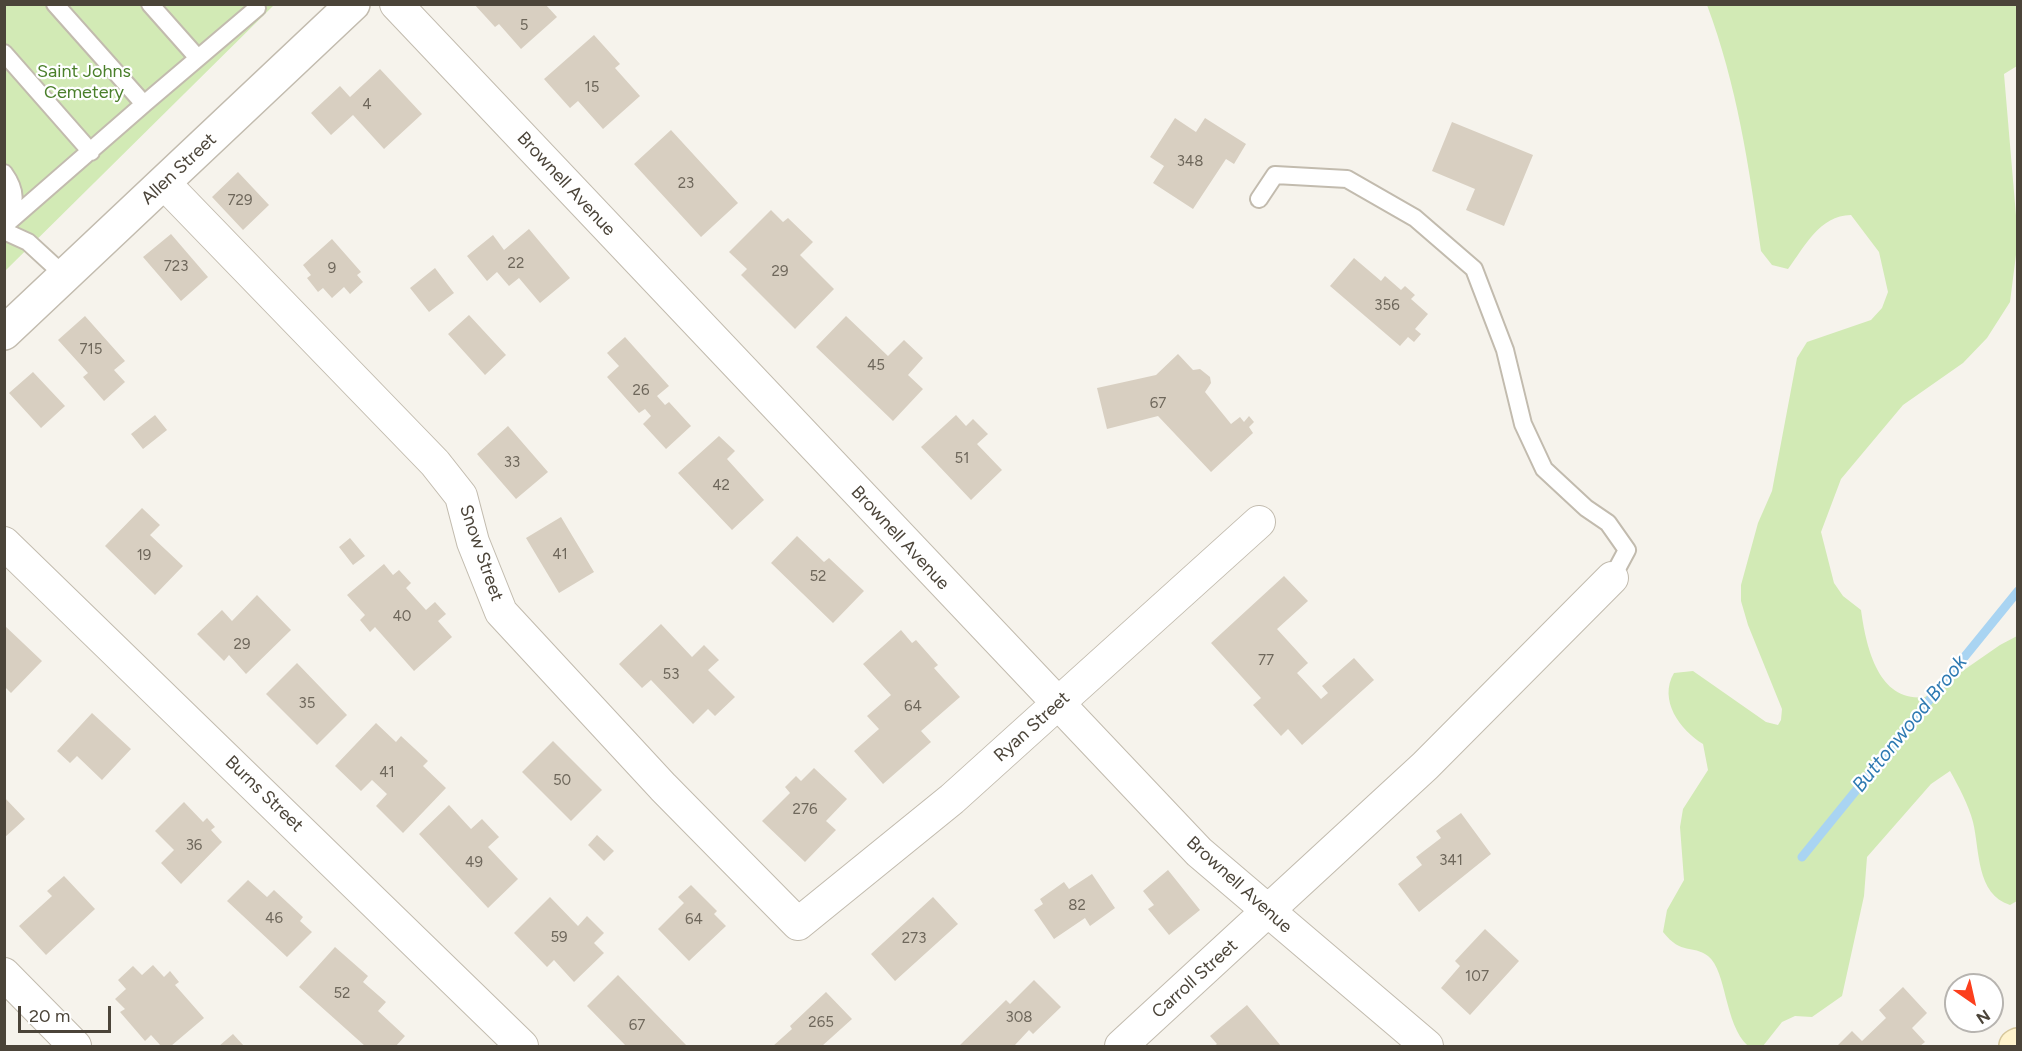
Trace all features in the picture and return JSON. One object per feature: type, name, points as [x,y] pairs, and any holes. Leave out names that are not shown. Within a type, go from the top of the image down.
[{"type":"street","name":"Allen Street","points":[[4,333],[352,4]]},
{"type":"street","name":"Brownell Avenue","points":[[396,4],[1199,852],[1427,1047]]},
{"type":"street","name":"Snow Street","points":[[164,183],[435,463],[461,496],[473,542],[501,612],[663,787],[798,924]]},
{"type":"street","name":"Ryan Street","points":[[798,924],[921,826],[1259,522]]},
{"type":"street","name":"Burns Street","points":[[4,543],[522,1047]]},
{"type":"street","name":"Carroll Street","points":[[1121,1047],[1425,766],[1612,578]]},
{"type":"street","points":[[4,974],[75,1047]]},
{"type":"lane","points":[[55,4],[144,104]]},
{"type":"lane","points":[[150,4],[197,57]]},
{"type":"lane","points":[[4,227],[257,6]]},
{"type":"lane","points":[[4,53],[91,152]]},
{"type":"lane","points":[[4,173],[13,184],[15,204],[4,227]]},
{"type":"lane","points":[[1258,199],[1275,175],[1347,179],[1415,218],[1474,269],[1505,350],[1523,424],[1544,469],[1586,508],[1608,523],[1627,550],[1612,578]]},
{"type":"lane","points":[[4,227],[28,242],[65,276]]},
{"type":"green space","name":"Saint Johns Cemetery","points":[[5,5],[274,5],[5,271]]},
{"type":"green space","points":[[1707,5],[2017,5],[2017,66],[2004,74],[2018,239],[2010,302],[1987,338],[1963,363],[1903,405],[1841,479],[1821,532],[1834,583],[1843,596],[1861,610],[1866,640],[1877,669],[1885,682],[1896,691],[1909,696],[1925,697],[2000,645],[2017,636],[2017,901],[2010,905],[1999,899],[1985,882],[1971,816],[1950,771],[1931,784],[1867,857],[1864,896],[1842,996],[1812,1017],[1795,1016],[1782,1022],[1763,1046],[1748,1046],[1740,1036],[1734,1025],[1719,973],[1708,956],[1681,947],[1663,932],[1667,910],[1684,880],[1680,827],[1683,809],[1708,770],[1703,744],[1679,723],[1670,704],[1670,683],[1674,673],[1693,671],[1766,722],[1778,725],[1781,720],[1782,709],[1748,625],[1741,601],[1741,585],[1758,523],[1772,491],[1797,358],[1807,342],[1871,320],[1882,308],[1888,292],[1879,252],[1851,215],[1830,220],[1822,226],[1814,233],[1788,269],[1772,265],[1761,251],[1747,157],[1734,96]]},
{"type":"building","points":[[474,4],[545,4],[557,17],[521,49],[499,24],[495,27]]},
{"type":"building","points":[[594,35],[620,64],[615,68],[640,96],[603,129],[578,101],[570,108],[544,79]]},
{"type":"building","points":[[380,69],[422,114],[384,149],[353,115],[331,135],[311,113],[340,86],[350,97]]},
{"type":"building","points":[[1175,118],[1196,132],[1205,118],[1246,144],[1234,164],[1226,159],[1193,209],[1153,183],[1164,166],[1150,157]]},
{"type":"building","points":[[1452,122],[1533,155],[1504,226],[1466,210],[1475,189],[1432,171]]},
{"type":"building","points":[[671,130],[738,203],[701,237],[634,164]]},
{"type":"building","points":[[238,172],[269,205],[243,230],[212,197]]},
{"type":"building","points":[[771,210],[783,222],[788,218],[813,242],[800,255],[834,289],[795,329],[741,275],[747,269],[729,252]]},
{"type":"building","points":[[529,229],[570,278],[540,303],[519,278],[509,286],[497,272],[487,281],[467,256],[493,235],[504,250]]},
{"type":"building","points":[[171,234],[208,277],[181,301],[143,257]]},
{"type":"building","points":[[332,239],[361,272],[357,275],[363,282],[350,294],[344,287],[332,298],[323,288],[318,292],[307,278],[311,275],[303,265]]},
{"type":"building","points":[[1354,258],[1381,281],[1385,276],[1401,290],[1405,286],[1415,295],[1411,299],[1428,314],[1415,329],[1421,334],[1414,342],[1408,337],[1400,346],[1330,286]]},
{"type":"building","points":[[435,268],[454,293],[429,312],[410,288]]},
{"type":"building","points":[[469,315],[506,355],[485,375],[448,334]]},
{"type":"building","points":[[85,316],[125,361],[114,370],[125,382],[104,401],[83,377],[88,373],[58,340]]},
{"type":"building","points":[[846,316],[888,356],[904,340],[923,358],[908,375],[923,389],[893,421],[816,347]]},
{"type":"building","points":[[625,337],[669,386],[657,396],[665,405],[669,402],[691,426],[666,449],[643,424],[651,416],[645,409],[639,413],[607,377],[619,366],[607,353]]},
{"type":"building","points":[[1178,354],[1193,370],[1200,369],[1210,377],[1211,383],[1205,392],[1231,424],[1240,417],[1244,422],[1249,416],[1254,422],[1249,427],[1253,433],[1211,472],[1158,416],[1107,429],[1097,388],[1156,375]]},
{"type":"building","points":[[33,372],[65,406],[41,428],[9,393]]},
{"type":"building","points":[[155,415],[167,430],[143,449],[131,434]]},
{"type":"building","points":[[956,415],[966,426],[973,419],[988,434],[977,444],[1002,470],[971,500],[921,447]]},
{"type":"building","points":[[508,426],[548,472],[516,499],[477,454]]},
{"type":"building","points":[[719,436],[735,451],[727,459],[764,500],[732,530],[678,473]]},
{"type":"building","points":[[142,508],[160,525],[150,535],[183,566],[155,595],[105,546]]},
{"type":"building","points":[[561,517],[594,572],[559,593],[526,538]]},
{"type":"building","points":[[797,536],[824,562],[829,558],[864,591],[833,623],[771,563]]},
{"type":"building","points":[[350,538],[365,556],[353,565],[339,547]]},
{"type":"building","points":[[384,564],[393,575],[399,570],[411,583],[406,588],[426,610],[435,602],[446,614],[438,621],[452,637],[414,671],[375,627],[370,632],[360,620],[365,615],[347,595]]},
{"type":"building","points":[[1284,576],[1308,601],[1277,629],[1308,663],[1297,673],[1321,699],[1328,693],[1322,686],[1354,658],[1374,680],[1302,745],[1288,729],[1281,736],[1253,705],[1261,698],[1211,643]]},
{"type":"building","points":[[257,595],[291,630],[246,674],[229,655],[224,661],[197,634],[222,610],[232,621]]},
{"type":"building","points":[[661,624],[692,657],[704,645],[719,660],[708,670],[735,697],[715,716],[708,709],[693,724],[651,680],[642,688],[619,664]]},
{"type":"building","points":[[4,625],[42,661],[11,693],[4,686]]},
{"type":"building","points":[[901,630],[912,643],[916,640],[938,665],[934,668],[960,697],[921,731],[931,742],[883,784],[854,751],[879,729],[867,716],[891,695],[863,664]]},
{"type":"building","points":[[297,663],[347,715],[317,745],[266,694]]},
{"type":"building","points":[[92,713],[131,749],[102,780],[77,756],[70,763],[57,751]]},
{"type":"building","points":[[376,723],[396,742],[401,736],[428,761],[423,766],[446,788],[403,833],[376,806],[387,794],[372,780],[361,791],[335,766]]},
{"type":"building","points":[[553,741],[602,790],[571,821],[522,772]]},
{"type":"building","points":[[814,768],[847,799],[826,821],[836,830],[805,862],[762,821],[790,793],[785,787],[796,776],[801,781]]},
{"type":"building","points":[[4,797],[25,819],[4,838]]},
{"type":"building","points":[[184,802],[203,822],[207,818],[215,827],[211,830],[222,842],[181,884],[161,863],[174,850],[155,831]]},
{"type":"building","points":[[449,805],[471,829],[482,819],[499,837],[488,847],[518,879],[488,908],[419,834]]},
{"type":"building","points":[[1461,813],[1491,854],[1419,912],[1398,884],[1422,865],[1416,857],[1441,838],[1436,831]]},
{"type":"building","points":[[597,835],[614,851],[604,861],[588,845]]},
{"type":"building","points":[[1168,870],[1200,910],[1169,935],[1148,909],[1154,905],[1143,891]]},
{"type":"building","points":[[1092,874],[1115,908],[1090,926],[1085,918],[1054,939],[1034,910],[1043,904],[1040,899],[1064,882],[1069,889]]},
{"type":"building","points":[[64,876],[95,909],[46,955],[19,926],[52,896],[47,891]]},
{"type":"building","points":[[248,880],[267,897],[274,890],[303,917],[300,921],[312,932],[287,957],[227,901]]},
{"type":"building","points":[[691,885],[717,911],[714,914],[726,926],[689,961],[658,929],[684,903],[678,897]]},
{"type":"building","points":[[550,897],[578,926],[587,916],[604,933],[594,943],[604,953],[574,982],[554,960],[547,967],[514,933]]},
{"type":"building","points":[[933,897],[958,924],[895,981],[871,954]]},
{"type":"building","points":[[1485,929],[1519,961],[1470,1015],[1441,988],[1460,966],[1455,961]]},
{"type":"building","points":[[335,947],[368,976],[363,982],[386,1002],[378,1011],[405,1036],[396,1046],[365,1046],[299,987]]},
{"type":"building","points":[[153,965],[164,977],[170,971],[179,982],[175,985],[204,1018],[171,1046],[161,1046],[151,1035],[145,1041],[120,1012],[125,1009],[115,999],[126,989],[118,980],[133,966],[142,975]]},
{"type":"building","points":[[618,975],[687,1046],[626,1046],[587,1006]]},
{"type":"building","points":[[1034,980],[1061,1007],[1033,1034],[1029,1030],[1015,1045],[1017,1046],[959,1046],[1006,1000],[1010,1004]]},
{"type":"building","points":[[1903,987],[1927,1013],[1912,1028],[1925,1042],[1920,1046],[1837,1046],[1852,1031],[1862,1041],[1886,1018],[1879,1010]]},
{"type":"building","points":[[826,992],[852,1019],[822,1046],[773,1046],[792,1029],[790,1026]]},
{"type":"building","points":[[1247,1005],[1281,1046],[1214,1046],[1217,1044],[1210,1036]]},
{"type":"building","points":[[233,1034],[244,1046],[219,1046]]},
{"type":"waterway","name":"Buttonwood Brook","points":[[1802,857],[2018,591]]}]
